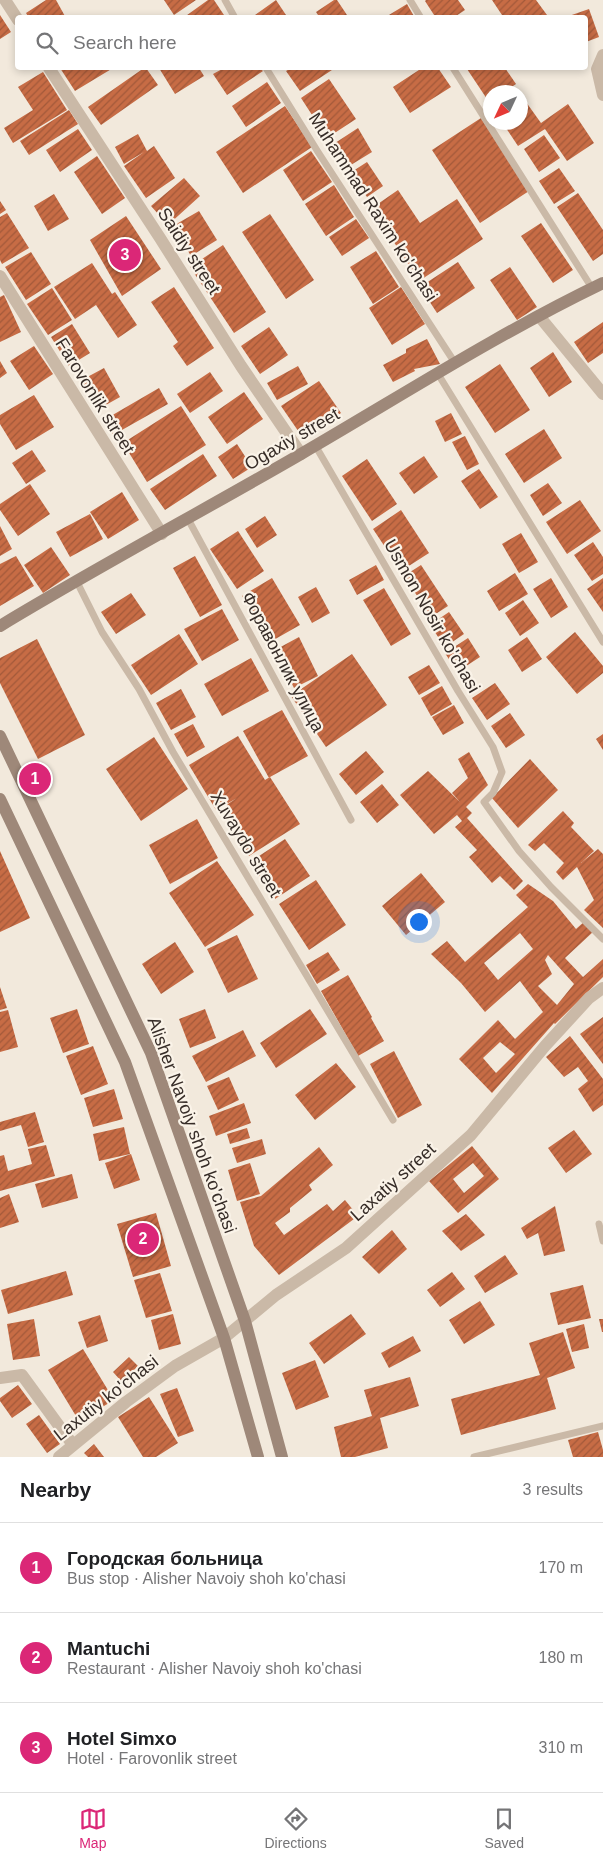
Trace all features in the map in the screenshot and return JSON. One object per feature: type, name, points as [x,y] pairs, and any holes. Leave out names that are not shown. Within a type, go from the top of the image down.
[{"type":"main road","name":"Ogaxiy street","points":[[0,626],[76,580],[162,534],[455,363],[597,286]]},
{"type":"main road","name":"Alisher Navoiy shoh ko'chasi","points":[[0,736],[151,1053],[245,1321],[282,1457]]},
{"type":"main road","points":[[0,799],[125,1062],[224,1338],[258,1457]]},
{"type":"street","points":[[5,0],[15,15]]},
{"type":"street","points":[[603,55],[597,69],[603,95]]},
{"type":"street","name":"Saidiy street","points":[[50,70],[241,366],[301,454]]},
{"type":"street","name":"Farovonlik street","points":[[0,276],[162,534]]},
{"type":"street","points":[[539,316],[603,394]]},
{"type":"street","name":"Laxatiy street","points":[[73,1445],[126,1402],[175,1366],[224,1338],[276,1296],[346,1248],[471,1135],[544,1046],[589,998],[603,988]]},
{"type":"street","points":[[0,1378],[22,1375],[73,1445]]},
{"type":"street","name":"Laxutiy ko'chasi","points":[[59,1457],[73,1445]]},
{"type":"lane","points":[[225,0],[233,15]]},
{"type":"lane","points":[[410,0],[420,15]]},
{"type":"lane","name":"Muhammad Raxim ko'chasi","points":[[267,70],[318,152],[455,363]]},
{"type":"lane","points":[[454,70],[597,286]]},
{"type":"lane","points":[[438,374],[603,642]]},
{"type":"lane","name":"Usmon Nosir ko'chasi","points":[[315,445],[453,683],[493,747],[502,772],[493,793],[484,802],[519,851],[603,939]]},
{"type":"lane","name":"Форавонлик улица","points":[[188,519],[351,820]]},
{"type":"lane","name":"Xuvaydo street","points":[[76,580],[102,632],[139,690],[173,752],[393,1120]]},
{"type":"lane","points":[[599,1224],[603,1241]]},
{"type":"lane","points":[[474,1457],[603,1426]]},
{"type":"building","points":[[46,0],[56,0],[64,15],[27,15],[26,13]]},
{"type":"building","points":[[164,0],[196,0],[174,15]]},
{"type":"building","points":[[208,0],[214,0],[224,15],[187,15]]},
{"type":"building","points":[[276,0],[286,15],[255,15]]},
{"type":"building","points":[[337,0],[347,15],[318,15],[316,12]]},
{"type":"building","points":[[458,0],[465,10],[458,15],[434,15],[425,1]]},
{"type":"building","points":[[492,0],[536,0],[547,15],[502,15]]},
{"type":"building","points":[[407,4],[413,15],[389,15]]},
{"type":"building","points":[[589,9],[599,37],[588,41],[588,15],[572,15]]},
{"type":"building","points":[[0,15],[11,32],[0,39]]},
{"type":"building","points":[[61,70],[110,70],[75,91]]},
{"type":"building","points":[[141,70],[147,70],[158,85],[101,125],[88,107]]},
{"type":"building","points":[[160,70],[200,70],[204,76],[175,94]]},
{"type":"building","points":[[220,70],[263,71],[227,95],[213,74]]},
{"type":"building","points":[[288,70],[332,70],[300,91],[286,71]]},
{"type":"building","points":[[419,70],[439,70],[451,87],[410,113],[393,87]]},
{"type":"building","points":[[468,70],[506,70],[516,84],[483,85],[483,93]]},
{"type":"building","points":[[43,72],[67,110],[13,143],[4,128],[33,110],[18,87]]},
{"type":"building","points":[[329,79],[356,119],[327,138],[301,98]]},
{"type":"building","points":[[267,82],[281,103],[246,127],[232,106]]},
{"type":"building","points":[[568,104],[594,143],[567,161],[545,129],[518,146],[507,130],[528,130],[528,105],[541,123]]},
{"type":"building","points":[[285,106],[312,147],[243,193],[216,152]]},
{"type":"building","points":[[69,110],[78,124],[29,155],[20,141]]},
{"type":"building","points":[[481,118],[483,130],[489,130],[529,191],[480,223],[432,150]]},
{"type":"building","points":[[358,128],[372,152],[346,168],[332,145]]},
{"type":"building","points":[[78,129],[92,150],[60,172],[46,150]]},
{"type":"building","points":[[138,134],[147,151],[154,146],[175,178],[146,198],[124,166],[144,152],[124,164],[115,147]]},
{"type":"building","points":[[544,135],[560,158],[539,172],[524,149]]},
{"type":"building","points":[[311,151],[332,182],[303,201],[283,170]]},
{"type":"building","points":[[97,156],[125,198],[102,214],[74,172]]},
{"type":"building","points":[[367,162],[383,186],[367,197],[350,173]]},
{"type":"building","points":[[559,168],[575,191],[554,204],[539,181]]},
{"type":"building","points":[[184,178],[200,196],[168,225],[151,206]]},
{"type":"building","points":[[334,185],[354,217],[326,236],[305,204]]},
{"type":"building","points":[[398,190],[420,223],[457,199],[483,239],[419,281],[372,208]]},
{"type":"building","points":[[578,193],[603,230],[603,254],[593,261],[557,207]]},
{"type":"building","points":[[54,194],[69,219],[48,231],[34,206]]},
{"type":"building","points":[[0,201],[6,210],[0,214]]},
{"type":"building","points":[[199,211],[217,240],[191,256],[173,226]]},
{"type":"building","points":[[7,213],[29,248],[2,264],[0,260],[0,217]]},
{"type":"building","points":[[270,214],[314,280],[286,299],[242,232]]},
{"type":"building","points":[[126,216],[161,269],[122,296],[90,240]]},
{"type":"building","points":[[356,219],[369,238],[342,256],[329,237]]},
{"type":"building","points":[[541,223],[573,270],[553,283],[521,236]]},
{"type":"building","points":[[223,245],[266,312],[234,333],[190,267]]},
{"type":"building","points":[[376,251],[399,287],[373,304],[350,267]]},
{"type":"building","points":[[31,252],[51,284],[26,300],[5,267]]},
{"type":"building","points":[[458,262],[475,288],[437,313],[420,287]]},
{"type":"building","points":[[92,263],[112,294],[115,292],[137,325],[118,338],[96,305],[75,319],[54,287]]},
{"type":"building","points":[[510,267],[537,307],[517,320],[490,280]]},
{"type":"building","points":[[174,287],[214,348],[187,366],[173,346],[178,342],[151,302]]},
{"type":"building","points":[[401,287],[425,324],[392,345],[369,308]]},
{"type":"building","points":[[52,288],[72,320],[48,335],[27,304]]},
{"type":"building","points":[[4,295],[21,332],[0,342],[0,297]]},
{"type":"building","points":[[603,322],[603,353],[588,363],[574,342]]},
{"type":"building","points":[[72,324],[90,353],[69,366],[51,337]]},
{"type":"building","points":[[269,327],[288,355],[260,374],[241,346]]},
{"type":"building","points":[[427,339],[440,364],[414,369],[415,371],[393,382],[383,365],[406,353],[406,349]]},
{"type":"building","points":[[34,346],[53,374],[29,390],[10,361]]},
{"type":"building","points":[[553,352],[572,382],[549,397],[530,368]]},
{"type":"building","points":[[0,361],[7,373],[0,378]]},
{"type":"building","points":[[500,364],[530,410],[495,433],[465,387]]},
{"type":"building","points":[[298,366],[308,384],[277,400],[267,383]]},
{"type":"building","points":[[104,368],[120,397],[97,410],[80,381]]},
{"type":"building","points":[[210,372],[223,391],[190,413],[177,394]]},
{"type":"building","points":[[319,381],[341,413],[303,438],[281,406]]},
{"type":"building","points":[[159,388],[168,404],[113,435],[104,420]]},
{"type":"building","points":[[244,392],[263,419],[227,444],[208,417]]},
{"type":"building","points":[[34,395],[54,427],[16,450],[0,424],[0,415]]},
{"type":"building","points":[[181,406],[206,445],[147,482],[123,443]]},
{"type":"building","points":[[451,413],[462,434],[445,442],[435,421]]},
{"type":"building","points":[[544,429],[562,458],[524,483],[505,454]]},
{"type":"building","points":[[465,436],[479,464],[467,470],[452,442]]},
{"type":"building","points":[[237,444],[252,467],[233,479],[218,457]]},
{"type":"building","points":[[32,450],[46,471],[26,484],[12,463]]},
{"type":"building","points":[[203,454],[217,476],[165,510],[150,489]]},
{"type":"building","points":[[424,456],[438,477],[414,494],[399,473]]},
{"type":"building","points":[[367,459],[397,504],[372,521],[342,476]]},
{"type":"building","points":[[479,469],[498,497],[480,509],[461,481]]},
{"type":"building","points":[[548,483],[562,503],[543,516],[530,495]]},
{"type":"building","points":[[30,484],[50,514],[18,536],[0,510],[0,504]]},
{"type":"building","points":[[122,492],[139,520],[108,539],[90,512]]},
{"type":"building","points":[[580,500],[601,531],[567,554],[546,522]]},
{"type":"building","points":[[401,510],[429,553],[401,571],[373,529]]},
{"type":"building","points":[[90,514],[103,539],[70,557],[56,532]]},
{"type":"building","points":[[265,516],[277,535],[257,548],[245,529]]},
{"type":"building","points":[[0,526],[12,549],[0,556]]},
{"type":"building","points":[[238,531],[264,571],[237,589],[210,549]]},
{"type":"building","points":[[521,533],[538,562],[519,573],[502,544]]},
{"type":"building","points":[[593,542],[603,557],[603,574],[592,581],[574,555]]},
{"type":"building","points":[[51,547],[70,575],[43,593],[24,565]]},
{"type":"building","points":[[16,556],[34,586],[0,606],[0,564]]},
{"type":"building","points":[[195,556],[222,605],[200,617],[173,568]]},
{"type":"building","points":[[376,565],[384,580],[357,595],[349,580]]},
{"type":"building","points":[[421,565],[448,606],[431,617],[404,576]]},
{"type":"building","points":[[515,573],[528,594],[499,611],[487,591]]},
{"type":"building","points":[[272,578],[300,625],[270,642],[242,596]]},
{"type":"building","points":[[551,578],[568,607],[551,618],[533,589]]},
{"type":"building","points":[[603,578],[603,612],[587,589]]},
{"type":"building","points":[[316,587],[330,613],[312,623],[298,597]]},
{"type":"building","points":[[384,588],[411,634],[391,646],[363,600]]},
{"type":"building","points":[[131,593],[146,615],[116,634],[101,612]]},
{"type":"building","points":[[523,600],[539,623],[520,636],[505,613]]},
{"type":"building","points":[[222,609],[239,640],[202,661],[184,629]]},
{"type":"building","points":[[449,612],[464,634],[445,647],[430,625]]},
{"type":"building","points":[[575,632],[603,666],[603,673],[577,694],[546,657]]},
{"type":"building","points":[[179,634],[198,664],[151,695],[131,665]]},
{"type":"building","points":[[299,637],[318,676],[294,688],[275,650]]},
{"type":"building","points":[[527,637],[542,659],[522,672],[508,650]]},
{"type":"building","points":[[468,638],[480,657],[457,672],[445,653]]},
{"type":"building","points":[[37,639],[85,735],[38,759],[0,683],[0,658]]},
{"type":"building","points":[[352,654],[387,705],[326,747],[291,696]]},
{"type":"building","points":[[251,658],[269,691],[222,716],[204,684]]},
{"type":"building","points":[[429,665],[440,683],[419,695],[408,677]]},
{"type":"building","points":[[495,683],[510,704],[487,720],[472,698]]},
{"type":"building","points":[[442,686],[452,704],[431,716],[421,698]]},
{"type":"building","points":[[181,689],[196,717],[171,730],[156,703]]},
{"type":"building","points":[[454,705],[464,723],[443,735],[432,717]]},
{"type":"building","points":[[282,710],[308,756],[270,777],[300,824],[249,856],[220,809],[237,798],[216,810],[189,765],[238,736],[265,780],[269,778],[243,731]]},
{"type":"building","points":[[510,713],[525,735],[506,748],[491,726]]},
{"type":"building","points":[[193,724],[205,747],[187,757],[174,734]]},
{"type":"building","points":[[603,734],[603,750],[596,739]]},
{"type":"building","points":[[154,737],[188,789],[141,821],[106,769]]},
{"type":"building","points":[[366,751],[384,772],[356,795],[339,774]]},
{"type":"building","points":[[469,752],[488,785],[466,807],[472,813],[467,818],[523,881],[514,890],[500,876],[492,883],[469,857],[477,850],[455,827],[462,821],[457,815],[434,834],[400,795],[428,771],[460,802],[452,793],[468,778],[458,759]]},
{"type":"building","points":[[530,759],[558,790],[518,828],[492,798]]},
{"type":"building","points":[[382,784],[399,805],[377,823],[360,802]]},
{"type":"building","points":[[563,811],[574,823],[571,827],[594,851],[581,863],[598,849],[603,854],[603,928],[584,910],[594,900],[577,867],[563,880],[556,872],[564,863],[544,843],[535,851],[528,845]]},
{"type":"building","points":[[197,819],[218,858],[170,884],[149,845]]},
{"type":"building","points":[[285,839],[310,876],[275,899],[250,862]]},
{"type":"building","points":[[0,851],[30,918],[0,932]]},
{"type":"building","points":[[217,861],[254,915],[205,947],[169,893]]},
{"type":"building","points":[[421,873],[445,902],[406,935],[382,906]]},
{"type":"building","points":[[316,880],[346,925],[309,950],[279,904]]},
{"type":"building","points":[[528,884],[553,901],[576,929],[585,921],[594,931],[565,958],[583,977],[603,959],[603,977],[554,1023],[492,1093],[459,1059],[498,1020],[515,1039],[543,1012],[520,981],[485,1012],[461,983],[431,954],[447,941],[465,962],[528,907],[516,895]],"holes":[[[520,933],[533,949],[498,980],[484,963]],[[548,955],[574,984],[557,1005],[538,986],[552,974],[545,960]],[[500,1042],[515,1054],[496,1073],[483,1058]]]},
{"type":"building","points":[[237,935],[258,979],[228,993],[207,949]]},
{"type":"building","points":[[175,942],[194,972],[161,994],[142,964]]},
{"type":"building","points":[[328,952],[340,970],[317,984],[306,965]]},
{"type":"building","points":[[348,975],[384,1041],[358,1056],[321,991]]},
{"type":"building","points":[[0,987],[7,1008],[0,1010]]},
{"type":"building","points":[[77,1009],[89,1044],[63,1053],[50,1018]]},
{"type":"building","points":[[205,1009],[216,1038],[190,1048],[179,1019]]},
{"type":"building","points":[[310,1009],[327,1034],[276,1068],[260,1043]]},
{"type":"building","points":[[8,1010],[18,1047],[0,1052],[0,1012]]},
{"type":"building","points":[[603,1017],[603,1064],[580,1034]]},
{"type":"building","points":[[243,1030],[256,1056],[206,1082],[192,1056]]},
{"type":"building","points":[[570,1036],[603,1079],[603,1105],[593,1112],[578,1089],[588,1081],[578,1067],[564,1077],[546,1057]]},
{"type":"building","points":[[93,1046],[108,1084],[81,1095],[66,1056]]},
{"type":"building","points":[[394,1051],[422,1105],[398,1118],[370,1064]]},
{"type":"building","points":[[336,1063],[356,1087],[315,1120],[295,1095]]},
{"type":"building","points":[[229,1077],[239,1100],[218,1110],[207,1086]]},
{"type":"building","points":[[114,1089],[123,1119],[93,1127],[84,1098]]},
{"type":"building","points":[[244,1103],[251,1123],[216,1136],[209,1116]]},
{"type":"building","points":[[35,1112],[44,1142],[28,1147],[21,1125],[0,1131],[0,1122]]},
{"type":"building","points":[[124,1127],[130,1154],[99,1161],[93,1134]]},
{"type":"building","points":[[247,1128],[250,1138],[230,1144],[227,1134]]},
{"type":"building","points":[[574,1130],[592,1154],[566,1173],[548,1148]]},
{"type":"building","points":[[262,1139],[266,1154],[237,1163],[232,1148]]},
{"type":"building","points":[[46,1145],[55,1176],[0,1191],[0,1156],[4,1155],[8,1171],[32,1164],[28,1149]]},
{"type":"building","points":[[472,1146],[499,1179],[458,1213],[429,1181]],"holes":[[[473,1163],[484,1176],[464,1193],[453,1179]]]},
{"type":"building","points":[[319,1147],[333,1165],[309,1185],[312,1190],[290,1208],[290,1212],[275,1223],[284,1235],[327,1204],[333,1211],[345,1200],[358,1216],[279,1275],[254,1246],[240,1202],[261,1196]]},
{"type":"building","points":[[131,1154],[140,1180],[114,1189],[105,1163]]},
{"type":"building","points":[[250,1163],[260,1194],[237,1201],[228,1170]]},
{"type":"building","points":[[72,1174],[78,1198],[42,1208],[35,1184]]},
{"type":"building","points":[[9,1194],[19,1222],[0,1228],[0,1198]]},
{"type":"building","points":[[555,1206],[565,1251],[544,1256],[538,1233],[527,1239],[521,1228]]},
{"type":"building","points":[[156,1213],[171,1266],[133,1277],[117,1224]]},
{"type":"building","points":[[466,1214],[485,1235],[461,1251],[442,1231]]},
{"type":"building","points":[[392,1230],[407,1249],[379,1274],[362,1257]]},
{"type":"building","points":[[505,1255],[518,1274],[485,1293],[474,1276]]},
{"type":"building","points":[[66,1271],[73,1295],[8,1314],[1,1290]]},
{"type":"building","points":[[452,1272],[465,1289],[440,1307],[427,1290]]},
{"type":"building","points":[[160,1273],[172,1311],[146,1318],[134,1280]]},
{"type":"building","points":[[583,1285],[591,1318],[558,1325],[550,1293]]},
{"type":"building","points":[[480,1301],[495,1325],[464,1344],[449,1320]]},
{"type":"building","points":[[173,1314],[181,1344],[159,1350],[151,1320]]},
{"type":"building","points":[[351,1314],[366,1334],[324,1364],[309,1343]]},
{"type":"building","points":[[100,1315],[108,1341],[87,1348],[78,1322]]},
{"type":"building","points":[[34,1319],[40,1356],[13,1360],[7,1324]]},
{"type":"building","points":[[599,1319],[603,1319],[603,1332],[602,1332]]},
{"type":"building","points":[[584,1324],[589,1348],[572,1352],[566,1329]]},
{"type":"building","points":[[563,1332],[575,1368],[547,1378],[556,1409],[461,1435],[451,1399],[540,1375],[529,1343]]},
{"type":"building","points":[[413,1336],[421,1351],[389,1368],[381,1353]]},
{"type":"building","points":[[83,1349],[114,1400],[79,1421],[48,1370]]},
{"type":"building","points":[[129,1357],[138,1366],[122,1382],[113,1372]]},
{"type":"building","points":[[315,1360],[329,1397],[296,1410],[282,1373]]},
{"type":"building","points":[[410,1377],[419,1406],[380,1418],[388,1448],[355,1457],[341,1457],[334,1427],[372,1416],[364,1390]]},
{"type":"building","points":[[18,1385],[32,1404],[12,1418],[0,1401],[0,1398]]},
{"type":"building","points":[[177,1388],[194,1431],[178,1437],[160,1394]]},
{"type":"building","points":[[149,1397],[178,1443],[156,1457],[143,1457],[118,1417]]},
{"type":"building","points":[[39,1415],[60,1444],[47,1453],[26,1424]]},
{"type":"building","points":[[598,1432],[603,1457],[573,1457],[568,1440]]},
{"type":"building","points":[[94,1444],[104,1457],[88,1457],[84,1453]]},
{"type":"place","name":"Hotel Simxo","points":[[125,255]]},
{"type":"place","name":"Городская больница","points":[[35,779]]},
{"type":"place","name":"Mantuchi","points":[[143,1239]]}]
